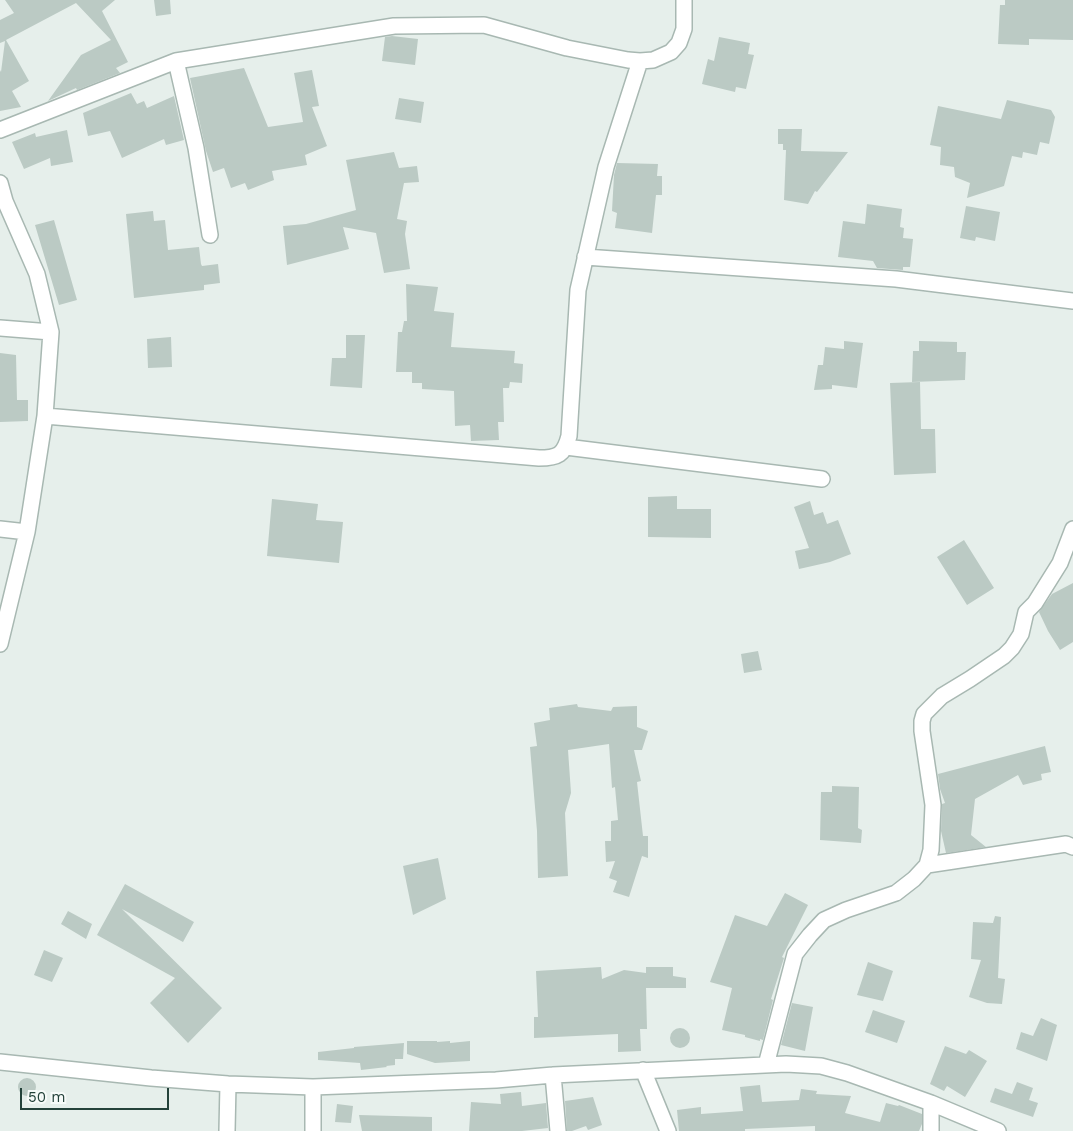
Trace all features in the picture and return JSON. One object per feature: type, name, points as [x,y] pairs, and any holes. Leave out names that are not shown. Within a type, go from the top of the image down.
[{"type":"street","points":[[0,130],[176,61],[394,26],[484,25],[567,48],[628,60],[640,61],[662,57],[671,52],[678,43],[684,29],[684,0]]},
{"type":"street","points":[[176,61],[196,148],[210,235]]},
{"type":"street","points":[[45,416],[539,458],[552,458],[560,454],[566,447],[569,436],[578,290],[606,167],[640,61]]},
{"type":"street","points":[[0,183],[5,201],[37,274],[51,332],[45,416],[27,532],[0,644]]},
{"type":"street","points":[[585,256],[896,279],[1073,300]]},
{"type":"street","points":[[0,328],[51,332]]},
{"type":"street","points":[[566,447],[822,480]]},
{"type":"street","points":[[0,529],[27,532]]},
{"type":"street","points":[[766,1065],[795,954],[810,935],[824,920],[846,910],[896,893],[914,879],[927,865],[931,850],[933,805],[922,731],[924,714],[942,696],[970,680],[1004,656],[1012,648],[1021,634],[1026,612],[1039,596],[1060,563],[1073,529]]},
{"type":"street","points":[[927,865],[1066,844],[1073,847]]},
{"type":"street","points":[[0,1062],[228,1084],[313,1087],[496,1080],[643,1070],[786,1064],[821,1066],[874,1082],[998,1131]]},
{"type":"street","points":[[643,1070],[668,1131]]},
{"type":"street","points":[[553,1075],[558,1131]]},
{"type":"street","points":[[227,1131],[228,1084]]},
{"type":"street","points":[[313,1087],[313,1131]]},
{"type":"street","points":[[931,1103],[931,1131]]},
{"type":"building","points":[[5,0],[115,0],[102,11],[128,62],[116,68],[120,73],[77,90],[76,88],[48,101],[81,55],[111,40],[76,3],[6,40],[29,81],[12,91],[21,107],[0,111],[0,70],[1,72],[5,41],[0,43],[0,20],[14,13]]},
{"type":"building","points":[[154,0],[170,0],[171,14],[156,16]]},
{"type":"building","points":[[1005,0],[1073,0],[1073,40],[1029,39],[1029,45],[998,44],[1000,5],[1005,5]]},
{"type":"building","points":[[385,37],[418,39],[415,65],[382,61]]},
{"type":"building","points":[[719,37],[750,43],[748,54],[754,55],[746,89],[736,87],[735,92],[702,84],[708,59],[714,61]]},
{"type":"building","points":[[244,68],[268,127],[303,122],[294,73],[312,70],[319,106],[312,107],[327,146],[305,155],[307,165],[272,171],[274,180],[248,190],[245,183],[231,188],[224,168],[213,172],[206,151],[190,78]]},
{"type":"building","points":[[131,93],[137,104],[144,101],[147,108],[174,96],[184,140],[166,145],[164,139],[122,158],[110,131],[88,136],[83,113]]},
{"type":"building","points":[[399,98],[424,102],[421,123],[395,119]]},
{"type":"building","points":[[1007,100],[1051,110],[1055,117],[1049,144],[1040,142],[1037,155],[1023,152],[1022,158],[1012,156],[1004,186],[967,198],[970,183],[955,177],[954,167],[940,165],[941,147],[930,145],[938,106],[1001,119]]},
{"type":"building","points":[[778,129],[802,129],[801,151],[848,152],[817,192],[815,191],[808,204],[784,200],[786,150],[783,150],[783,144],[778,144]]},
{"type":"building","points":[[67,130],[73,162],[51,166],[50,158],[24,169],[12,142],[35,133],[36,137]]},
{"type":"building","points":[[394,152],[399,168],[417,166],[419,182],[404,183],[397,219],[407,221],[405,234],[410,269],[384,273],[376,233],[343,227],[349,249],[287,265],[283,226],[306,224],[356,210],[346,160]]},
{"type":"building","points":[[617,163],[658,164],[657,176],[662,176],[662,195],[656,195],[652,233],[615,228],[617,213],[612,211],[614,175]]},
{"type":"building","points":[[867,204],[902,209],[900,227],[904,228],[903,238],[913,239],[910,267],[903,267],[903,270],[877,268],[873,261],[838,257],[843,221],[865,224]]},
{"type":"building","points":[[966,206],[1000,212],[995,241],[976,237],[975,241],[960,238]]},
{"type":"building","points":[[153,211],[154,221],[165,220],[168,250],[199,247],[202,266],[218,264],[220,283],[204,285],[204,290],[134,298],[126,214]]},
{"type":"building","points":[[54,220],[77,300],[59,305],[35,225]]},
{"type":"building","points":[[406,284],[438,287],[434,311],[454,313],[451,347],[515,351],[514,363],[523,364],[522,383],[510,382],[509,388],[503,388],[504,422],[498,422],[499,440],[471,441],[470,425],[455,426],[454,391],[422,389],[422,383],[412,383],[412,372],[396,372],[398,332],[402,332],[404,321],[407,321]]},
{"type":"building","points":[[346,335],[365,335],[362,388],[330,386],[332,358],[346,358]]},
{"type":"building","points":[[171,337],[172,367],[148,368],[147,339]]},
{"type":"building","points":[[844,341],[863,343],[857,388],[832,385],[832,389],[814,390],[818,365],[823,365],[825,347],[844,349]]},
{"type":"building","points":[[919,341],[957,342],[957,352],[966,352],[965,380],[912,382],[913,351],[919,351]]},
{"type":"building","points":[[0,353],[16,355],[17,400],[28,400],[28,421],[0,422]]},
{"type":"building","points":[[920,382],[921,429],[935,429],[936,473],[894,475],[890,383]]},
{"type":"building","points":[[677,496],[677,509],[711,509],[711,538],[648,537],[648,497]]},
{"type":"building","points":[[272,499],[318,504],[316,520],[343,522],[339,563],[267,556]]},
{"type":"building","points":[[810,501],[814,515],[823,512],[827,524],[838,520],[851,554],[830,562],[799,569],[795,551],[809,548],[794,507]]},
{"type":"building","points":[[964,540],[994,588],[967,605],[937,557]]},
{"type":"building","points":[[1073,583],[1073,642],[1060,650],[1039,612],[1052,594]]},
{"type":"building","points":[[758,651],[762,670],[744,673],[741,654]]},
{"type":"building","points":[[577,704],[578,707],[611,711],[613,707],[637,706],[637,727],[648,731],[642,750],[634,750],[641,781],[637,782],[643,836],[648,836],[648,858],[642,856],[629,897],[613,892],[617,881],[609,878],[615,861],[606,862],[605,841],[611,841],[611,821],[618,820],[615,787],[612,788],[609,744],[568,750],[571,793],[565,813],[568,876],[538,878],[537,831],[530,747],[537,746],[534,723],[550,720],[549,708]]},
{"type":"building","points":[[1045,746],[1051,772],[1041,774],[1042,780],[1023,785],[1018,775],[975,799],[971,835],[986,847],[946,853],[941,831],[942,804],[945,803],[940,789],[938,774]]},
{"type":"building","points":[[832,786],[859,787],[858,828],[862,830],[861,843],[820,840],[821,792],[832,792]]},
{"type":"building","points":[[438,858],[446,899],[413,915],[403,866]]},
{"type":"building","points":[[125,884],[194,922],[183,942],[122,909],[222,1008],[188,1043],[150,1003],[175,978],[97,935]]},
{"type":"building","points":[[785,893],[808,905],[782,957],[784,958],[771,999],[773,1000],[763,1040],[760,1039],[760,1041],[745,1037],[745,1035],[722,1030],[732,988],[710,982],[735,915],[767,926]]},
{"type":"building","points":[[68,911],[92,924],[86,939],[61,924]]},
{"type":"building","points":[[995,916],[1001,917],[998,978],[1005,979],[1002,1004],[987,1003],[969,997],[981,960],[971,959],[973,922],[993,923]]},
{"type":"building","points":[[44,950],[63,958],[52,982],[34,975]]},
{"type":"building","points":[[868,962],[893,971],[883,1001],[857,995]]},
{"type":"building","points":[[601,967],[602,979],[624,970],[646,973],[646,967],[673,967],[673,976],[686,978],[686,988],[646,988],[647,1029],[640,1029],[641,1051],[618,1052],[618,1034],[534,1038],[534,1017],[538,1017],[536,971]]},
{"type":"building","points":[[792,1003],[813,1007],[805,1051],[781,1045]]},
{"type":"building","points":[[873,1010],[905,1021],[897,1043],[865,1032]]},
{"type":"building","points":[[1041,1018],[1057,1025],[1047,1061],[1016,1049],[1021,1032],[1033,1036]]},
{"type":"building","points":[[680,1028],[687,1031],[690,1038],[687,1045],[680,1048],[673,1045],[670,1038],[673,1031]]},
{"type":"building","points":[[407,1041],[450,1041],[450,1043],[470,1041],[470,1061],[435,1063],[407,1054]]},
{"type":"building","points":[[404,1043],[403,1059],[395,1059],[395,1065],[387,1067],[361,1070],[360,1063],[318,1060],[318,1052]]},
{"type":"building","points":[[945,1046],[966,1054],[969,1050],[987,1061],[965,1097],[947,1086],[944,1091],[930,1084]]},
{"type":"building","points":[[27,1078],[33,1081],[36,1087],[33,1093],[27,1096],[21,1093],[18,1087],[21,1081]]},
{"type":"building","points":[[1017,1082],[1033,1088],[1029,1100],[1038,1103],[1033,1117],[990,1102],[995,1088],[1012,1094]]},
{"type":"building","points":[[760,1085],[762,1102],[799,1100],[801,1089],[817,1091],[816,1094],[851,1096],[845,1113],[880,1122],[886,1103],[899,1105],[922,1114],[922,1124],[919,1131],[815,1131],[815,1126],[745,1129],[745,1131],[679,1131],[677,1110],[701,1107],[701,1114],[743,1111],[740,1087]]},
{"type":"building","points":[[521,1092],[522,1106],[546,1103],[548,1128],[522,1131],[469,1131],[471,1102],[501,1104],[500,1094]]},
{"type":"building","points":[[593,1097],[602,1125],[588,1130],[586,1126],[567,1131],[565,1101]]},
{"type":"building","points":[[337,1104],[353,1106],[351,1123],[335,1122]]},
{"type":"building","points":[[359,1115],[432,1117],[432,1131],[362,1131]]}]
